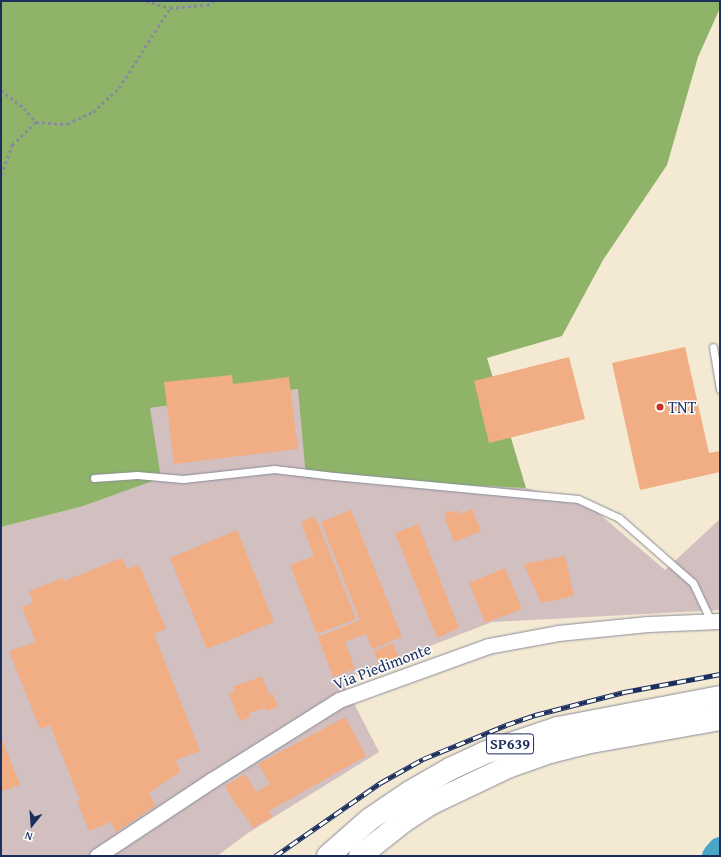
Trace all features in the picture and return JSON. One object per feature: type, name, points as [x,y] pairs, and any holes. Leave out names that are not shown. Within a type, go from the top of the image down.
[{"type":"main road","name":"SP639","points":[[328,856],[370,819],[410,792],[450,769],[484,753],[518,740],[558,728],[720,697]]},
{"type":"main road","name":"SP639","points":[[360,856],[404,821],[432,803],[510,766],[550,752],[585,743],[720,718]]},
{"type":"street","name":"Via Piedimonte","points":[[97,856],[212,780],[339,700],[488,646],[558,633],[648,624],[716,621]]},
{"type":"lane","points":[[713,347],[720,388]]},
{"type":"lane","points":[[94,478],[137,475],[183,479],[274,469],[578,499],[619,518],[693,583],[716,621]]},
{"type":"path","points":[[146,1],[170,8],[207,5],[214,1]]},
{"type":"path","points":[[1,90],[24,108],[36,122],[67,124],[92,112],[119,88],[170,8]]},
{"type":"path","points":[[1,174],[12,145],[36,122]]},
{"type":"shaded area","points":[[299,389],[306,478],[526,488],[589,505],[665,570],[720,519],[720,610],[492,622],[342,680],[379,752],[248,833],[217,856],[1,856],[1,527],[80,507],[150,408]]},
{"type":"green space","points":[[1,1],[720,1],[720,8],[698,57],[667,165],[603,260],[562,336],[487,358],[526,488],[306,478],[298,389],[150,408],[161,478],[80,507],[1,527]]},
{"type":"building","name":"TNT","points":[[685,347],[709,453],[720,451],[720,472],[640,490],[612,363]]},
{"type":"building","points":[[569,357],[585,419],[489,443],[474,381]]},
{"type":"building","points":[[232,375],[233,384],[289,377],[298,449],[174,464],[164,382]]},
{"type":"building","points":[[472,509],[481,531],[454,542],[444,516],[448,515],[444,511],[454,512],[458,510],[460,514]]},
{"type":"building","points":[[351,510],[402,637],[372,649],[366,634],[345,642],[355,669],[333,677],[318,637],[360,620],[321,522]]},
{"type":"building","points":[[315,516],[356,619],[317,634],[290,565],[314,556],[301,522]]},
{"type":"building","points":[[418,524],[459,628],[437,638],[395,533]]},
{"type":"building","points":[[237,530],[274,622],[207,649],[170,558]]},
{"type":"building","points":[[565,556],[574,596],[541,603],[524,564]]},
{"type":"building","points":[[122,558],[127,569],[139,565],[166,629],[154,634],[200,751],[176,760],[180,772],[149,793],[155,806],[116,832],[111,822],[89,831],[77,801],[80,800],[50,725],[40,729],[9,651],[36,642],[22,607],[33,603],[29,591],[63,578],[64,581]]},
{"type":"building","points":[[505,568],[522,609],[485,623],[469,583]]},
{"type":"building","points":[[393,643],[398,657],[379,664],[374,651]]},
{"type":"building","points":[[262,676],[269,695],[273,694],[278,707],[266,711],[265,708],[249,713],[251,717],[240,721],[229,694],[235,691],[233,687]]},
{"type":"building","points":[[345,717],[366,756],[269,811],[273,817],[253,828],[245,815],[238,806],[237,807],[225,786],[245,774],[256,792],[270,784],[258,764]]},
{"type":"building","points":[[1,737],[20,785],[1,791]]},
{"type":"waterway","points":[[715,856],[720,850]]},
{"type":"railway","points":[[275,856],[380,783],[423,759],[506,725],[535,715],[624,692],[720,674]]},
{"type":"place","name":"TNT","points":[[660,407]]}]
